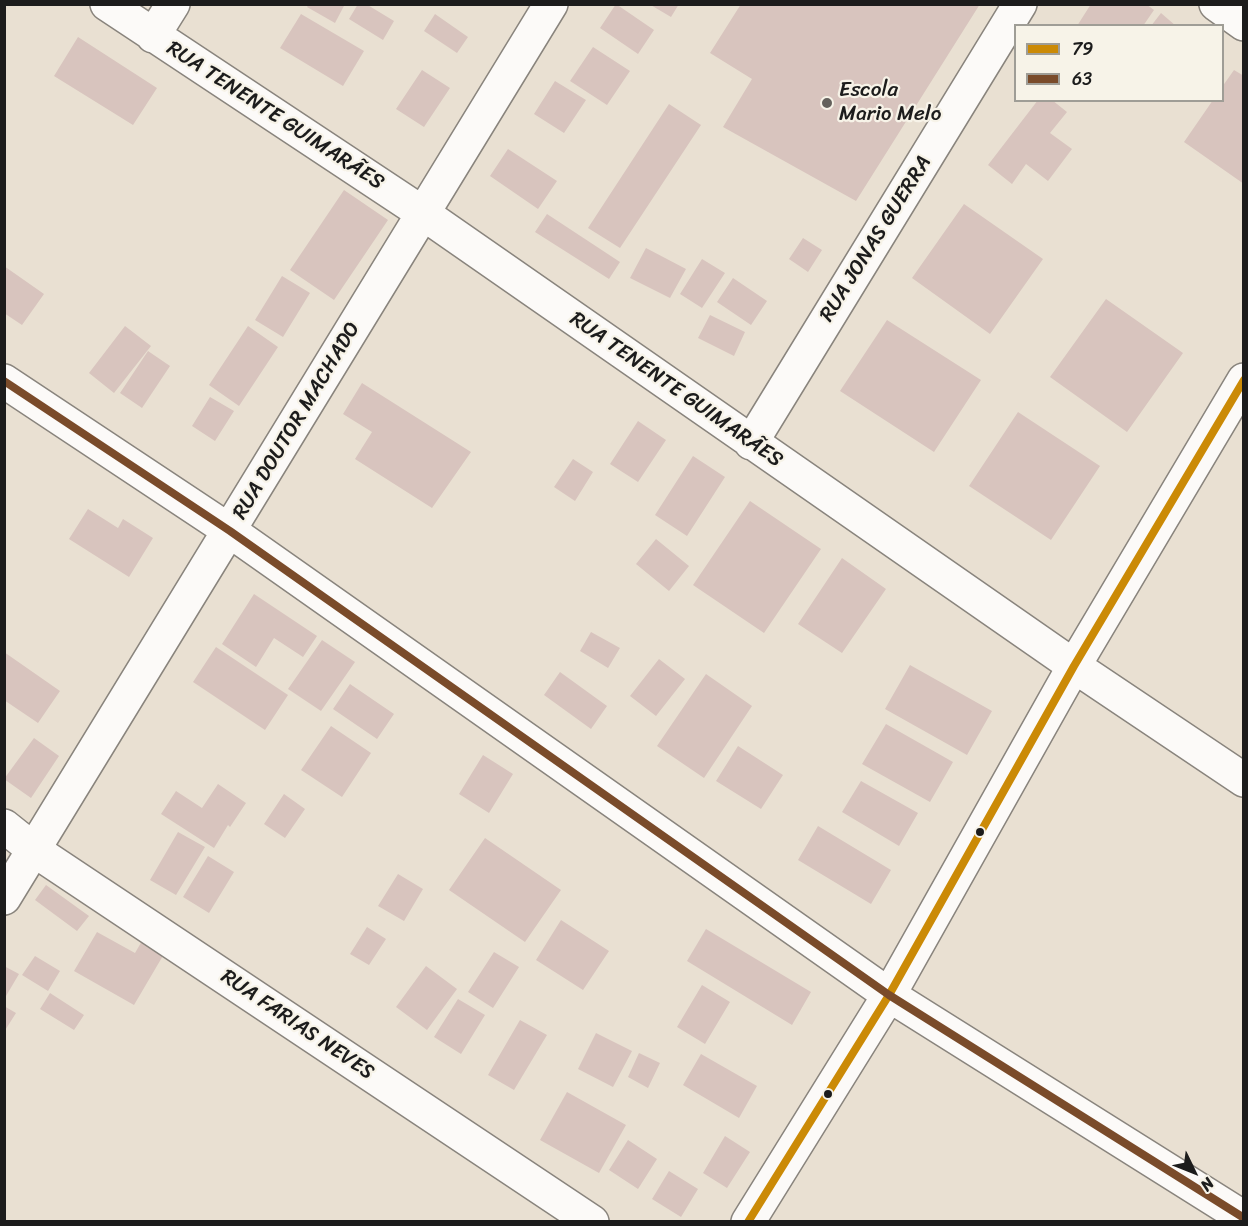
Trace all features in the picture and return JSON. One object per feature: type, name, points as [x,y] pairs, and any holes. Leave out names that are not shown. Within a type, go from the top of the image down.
[{"type":"street","name":"RUA TENENTE GUIMARÃES","points":[[106,4],[424,214],[1074,666],[1244,780]]},
{"type":"street","points":[[153,36],[173,4]]},
{"type":"street","name":"RUA DOUTOR MACHADO","points":[[4,898],[551,4]]},
{"type":"street","name":"RUA JONAS GUERRA","points":[[751,443],[1020,4]]},
{"type":"street","points":[[1216,4],[1244,24]]},
{"type":"street","points":[[748,1221],[889,995],[1074,666],[1244,380]]},
{"type":"street","points":[[4,381],[230,531],[889,995],[1244,1218]]},
{"type":"street","name":"RUA FARIAS NEVES","points":[[4,826],[34,850],[592,1221]]},
{"type":"building","points":[[309,4],[345,4],[335,23],[307,7]]},
{"type":"building","points":[[358,4],[366,4],[394,21],[383,40],[349,19]]},
{"type":"building","points":[[616,4],[654,30],[638,54],[600,28]]},
{"type":"building","points":[[649,4],[679,4],[671,17]]},
{"type":"building","name":"Escola Mario Melo","points":[[741,4],[980,4],[856,201],[723,127],[752,79],[710,53]]},
{"type":"building","points":[[1091,4],[1146,4],[1154,10],[1144,24],[1078,24]]},
{"type":"building","points":[[1161,13],[1174,24],[1153,24]]},
{"type":"building","points":[[301,14],[364,51],[343,86],[280,48]]},
{"type":"building","points":[[435,14],[468,37],[457,53],[424,31]]},
{"type":"building","points":[[78,37],[157,88],[133,125],[54,76]]},
{"type":"building","points":[[593,47],[630,71],[607,105],[570,81]]},
{"type":"building","points":[[422,70],[450,88],[424,127],[396,109]]},
{"type":"building","points":[[1234,70],[1244,76],[1244,184],[1184,142],[1212,102],[1224,102],[1224,84]]},
{"type":"building","points":[[555,81],[586,100],[564,133],[534,114]]},
{"type":"building","points":[[1036,102],[1054,102],[1067,112],[1050,133],[1072,149],[1048,181],[1026,164],[1012,184],[988,165]]},
{"type":"building","points":[[669,104],[701,125],[620,248],[588,228]]},
{"type":"building","points":[[508,149],[557,181],[538,209],[490,176]]},
{"type":"building","points":[[344,190],[388,220],[334,300],[290,270]]},
{"type":"building","points":[[964,204],[1043,259],[990,334],[912,278]]},
{"type":"building","points":[[547,214],[620,262],[609,279],[535,232]]},
{"type":"building","points":[[803,238],[822,250],[808,272],[789,259]]},
{"type":"building","points":[[646,248],[686,269],[670,298],[630,278]]},
{"type":"building","points":[[702,259],[725,273],[702,308],[680,294]]},
{"type":"building","points":[[4,266],[44,294],[22,325],[4,313]]},
{"type":"building","points":[[282,276],[310,293],[283,337],[255,320]]},
{"type":"building","points":[[733,278],[767,301],[751,325],[717,302]]},
{"type":"building","points":[[1106,299],[1183,353],[1127,432],[1050,377]]},
{"type":"building","points":[[710,315],[745,332],[734,356],[698,338]]},
{"type":"building","points":[[887,320],[981,380],[934,452],[840,391]]},
{"type":"building","points":[[125,326],[151,346],[114,393],[89,373]]},
{"type":"building","points":[[248,326],[278,347],[239,406],[209,385]]},
{"type":"building","points":[[148,351],[170,366],[142,408],[120,393]]},
{"type":"building","points":[[362,383],[471,452],[432,508],[355,459],[372,432],[343,414]]},
{"type":"building","points":[[210,397],[234,411],[215,441],[192,426]]},
{"type":"building","points":[[1018,412],[1100,466],[1051,540],[969,486]]},
{"type":"building","points":[[638,421],[666,440],[638,482],[610,464]]},
{"type":"building","points":[[693,456],[725,477],[687,536],[655,515]]},
{"type":"building","points":[[573,459],[593,472],[575,501],[554,487]]},
{"type":"building","points":[[750,501],[821,549],[764,633],[693,585]]},
{"type":"building","points":[[88,509],[118,528],[123,519],[153,538],[129,577],[69,539]]},
{"type":"building","points":[[656,539],[689,566],[669,591],[636,564]]},
{"type":"building","points":[[842,558],[886,589],[842,653],[798,624]]},
{"type":"building","points":[[254,594],[317,636],[303,657],[274,638],[256,667],[222,644]]},
{"type":"building","points":[[591,632],[620,648],[608,668],[580,651]]},
{"type":"building","points":[[322,640],[355,662],[321,711],[288,689]]},
{"type":"building","points":[[216,647],[288,695],[265,730],[193,682]]},
{"type":"building","points":[[4,652],[60,691],[38,723],[4,700]]},
{"type":"building","points":[[659,659],[685,679],[656,716],[630,696]]},
{"type":"building","points":[[910,665],[992,711],[967,755],[885,709]]},
{"type":"building","points":[[560,672],[607,706],[591,729],[544,695]]},
{"type":"building","points":[[706,674],[752,706],[704,778],[657,746]]},
{"type":"building","points":[[350,684],[394,714],[377,739],[333,709]]},
{"type":"building","points":[[886,724],[953,762],[930,802],[862,764]]},
{"type":"building","points":[[331,726],[371,753],[342,797],[301,770]]},
{"type":"building","points":[[34,738],[59,756],[31,798],[4,779]]},
{"type":"building","points":[[738,746],[783,775],[761,809],[716,781]]},
{"type":"building","points":[[483,755],[513,774],[489,813],[459,794]]},
{"type":"building","points":[[861,781],[918,813],[899,846],[842,812]]},
{"type":"building","points":[[218,784],[246,803],[230,827],[228,825],[214,848],[161,814],[176,791],[202,808]]},
{"type":"building","points":[[284,794],[305,809],[285,838],[264,824]]},
{"type":"building","points":[[818,826],[891,870],[871,904],[798,860]]},
{"type":"building","points":[[178,832],[205,847],[176,895],[150,880]]},
{"type":"building","points":[[485,838],[561,890],[525,942],[449,890]]},
{"type":"building","points":[[208,856],[234,872],[209,913],[183,897]]},
{"type":"building","points":[[398,874],[423,889],[404,921],[378,906]]},
{"type":"building","points":[[46,885],[89,916],[77,931],[35,900]]},
{"type":"building","points":[[561,920],[609,951],[583,990],[536,960]]},
{"type":"building","points":[[367,927],[386,939],[369,965],[350,954]]},
{"type":"building","points":[[706,929],[811,992],[792,1025],[687,961]]},
{"type":"building","points":[[97,932],[135,953],[142,941],[164,954],[134,1005],[74,971]]},
{"type":"building","points":[[494,952],[519,967],[493,1008],[468,992]]},
{"type":"building","points":[[35,956],[60,971],[48,991],[22,975]]},
{"type":"building","points":[[4,966],[19,974],[6,996],[4,995]]},
{"type":"building","points":[[426,966],[457,989],[427,1030],[396,1007]]},
{"type":"building","points":[[702,985],[730,1002],[705,1044],[677,1027]]},
{"type":"building","points":[[50,993],[84,1015],[74,1030],[40,1009]]},
{"type":"building","points":[[458,999],[485,1015],[461,1054],[434,1037]]},
{"type":"building","points":[[4,1006],[16,1013],[4,1032]]},
{"type":"building","points":[[520,1020],[547,1035],[514,1090],[488,1075]]},
{"type":"building","points":[[596,1033],[632,1051],[613,1087],[578,1069]]},
{"type":"building","points":[[639,1053],[660,1063],[648,1088],[628,1077]]},
{"type":"building","points":[[701,1054],[757,1086],[739,1118],[683,1085]]},
{"type":"building","points":[[567,1092],[626,1125],[599,1173],[540,1140]]},
{"type":"building","points":[[725,1136],[750,1152],[727,1188],[703,1173]]},
{"type":"building","points":[[628,1140],[657,1159],[638,1189],[609,1170]]},
{"type":"building","points":[[669,1171],[698,1189],[681,1217],[652,1199]]},
{"type":"transit line","name":"79","points":[[748,1222],[889,995],[1074,666],[1244,380]]},
{"type":"transit line","name":"63","points":[[4,381],[230,531],[889,995],[1244,1218]]},
{"type":"place","name":"Escola Mario Melo","points":[[827,103]]}]
